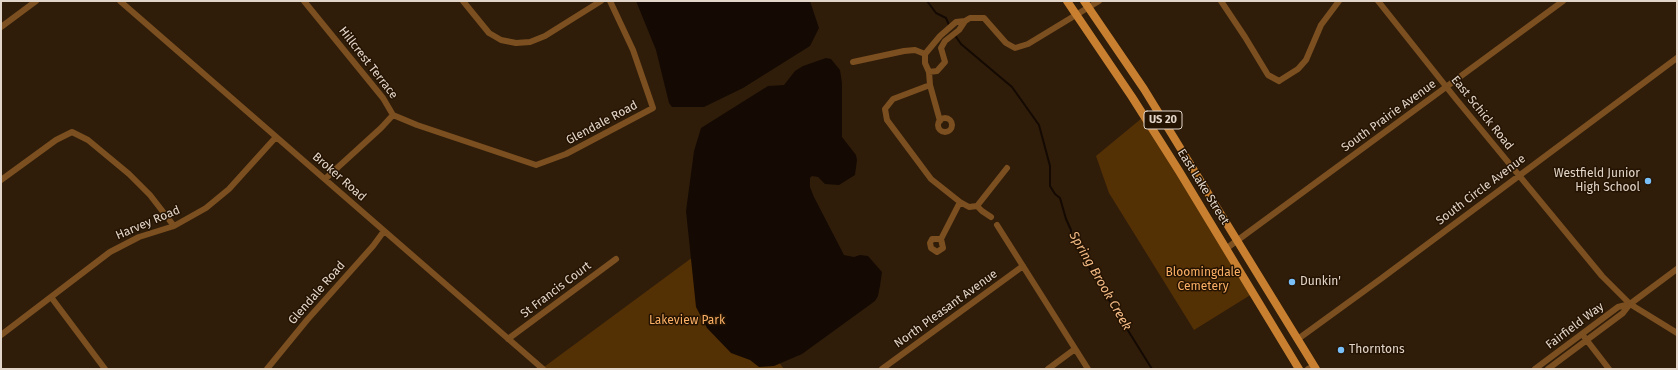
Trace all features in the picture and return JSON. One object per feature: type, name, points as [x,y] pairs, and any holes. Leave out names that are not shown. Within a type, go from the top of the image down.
[{"type":"main road","name":"East Lake Street","points":[[1067,1],[1132,97],[1227,248],[1299,369]]},
{"type":"main road","name":"East Lake Street","points":[[1086,4],[1144,89],[1298,339],[1313,368]]},
{"type":"street","points":[[1,27],[36,1]]},
{"type":"street","name":"Broker Road","points":[[120,1],[543,369]]},
{"type":"street","name":"Hillcrest Terrace","points":[[304,1],[383,98],[393,114],[417,125],[492,150]]},
{"type":"street","points":[[463,1],[489,33],[501,40],[516,43],[530,42],[545,36],[601,1]]},
{"type":"street","name":"Glendale Road","points":[[492,150],[536,165],[566,154],[653,108],[633,50],[610,1]]},
{"type":"street","points":[[940,121],[930,85],[929,72],[925,63],[925,54],[956,22],[965,21],[970,18],[984,18],[1006,43],[1015,48],[1028,44],[1076,15],[1086,4],[1099,1]]},
{"type":"street","points":[[1221,1],[1268,75],[1279,83],[1298,69],[1306,60],[1321,25],[1340,1]]},
{"type":"street","name":"East Schick Road","points":[[1378,1],[1446,87],[1602,276],[1630,304],[1677,333]]},
{"type":"street","name":"South Prairie Avenue","points":[[1227,248],[1563,1]]},
{"type":"street","points":[[929,72],[937,71],[945,62],[941,48],[945,41],[957,32],[965,21]]},
{"type":"street","points":[[853,62],[904,51],[915,50],[925,54]]},
{"type":"street","name":"South Circle Avenue","points":[[1298,339],[1677,58]]},
{"type":"street","points":[[930,85],[892,99],[885,109],[887,120],[931,179],[960,202],[969,207],[977,206],[1007,168]]},
{"type":"street","points":[[324,179],[381,128],[393,114]]},
{"type":"street","points":[[1,180],[56,140],[72,132],[88,140],[129,174],[174,226]]},
{"type":"street","name":"Harvey Road","points":[[1,335],[110,252],[139,237],[174,226],[206,208],[229,189],[276,137]]},
{"type":"street","points":[[941,239],[960,202]]},
{"type":"street","points":[[977,206],[991,217]]},
{"type":"street","points":[[997,224],[1088,369]]},
{"type":"street","name":"Glendale Road","points":[[267,369],[307,320],[373,246],[384,231]]},
{"type":"street","name":"St Francis Court","points":[[508,339],[616,259]]},
{"type":"street","name":"North Pleasant Avenue","points":[[882,369],[1023,266]]},
{"type":"street","name":"Fairfield Way","points":[[1548,369],[1587,341],[1623,313],[1630,304],[1677,269]]},
{"type":"street","points":[[51,297],[105,369]]},
{"type":"street","name":"Fairfield Way","points":[[1535,369],[1618,308],[1630,304]]},
{"type":"street","points":[[1582,334],[1608,369]]},
{"type":"street","points":[[1048,369],[1075,349]]},
{"type":"green space","name":"Bloomingdale Cemetery","points":[[1142,118],[1252,294],[1194,330],[1109,193],[1096,156]]},
{"type":"green space","name":"Lakeview Park","points":[[697,254],[784,369],[547,369],[544,367]]},
{"type":"shaded area","points":[[636,1],[810,1],[819,28],[810,46],[743,88],[704,107],[672,107],[669,103],[656,50]]},
{"type":"shaded area","points":[[826,58],[831,59],[840,70],[842,83],[842,137],[856,155],[857,160],[855,175],[839,185],[825,184],[818,177],[812,176],[810,178],[810,187],[844,255],[854,257],[860,255],[868,256],[882,272],[878,296],[875,301],[802,354],[774,366],[759,367],[750,360],[731,353],[707,328],[696,307],[686,211],[694,151],[701,128],[768,86],[784,85],[795,71],[803,66]]},
{"type":"waterway","name":"Spring Brook Creek","points":[[927,1],[936,13],[946,18],[949,25]]},
{"type":"waterway","name":"Spring Brook Creek","points":[[954,34],[961,44],[1012,87],[1039,125],[1050,166],[1050,186],[1055,194],[1060,198],[1071,230],[1071,237],[1152,369]]},
{"type":"place","name":"Westfield Junior High School","points":[[1648,181]]},
{"type":"place","name":"Dunkin'","points":[[1292,282]]},
{"type":"place","name":"Thorntons","points":[[1341,350]]}]
